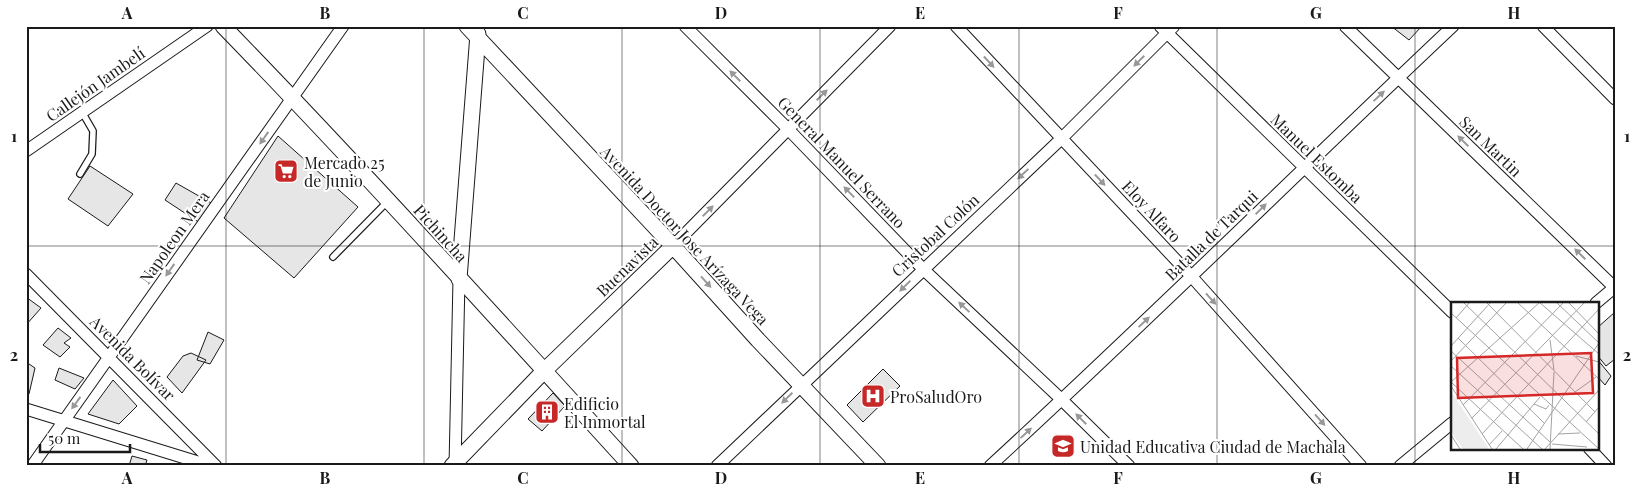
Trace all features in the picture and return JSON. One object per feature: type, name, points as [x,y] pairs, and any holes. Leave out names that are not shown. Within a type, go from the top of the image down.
[{"type":"main road","name":"Pichincha","points":[[223,26],[388,200],[631,466]]},
{"type":"main road","name":"Avenida Doctor Jose Arízaga Vega","points":[[467,26],[478,32],[758,340],[878,466]]},
{"type":"main road","points":[[459,279],[478,32]]},
{"type":"main road","name":"Buenavista","points":[[454,465],[544,371],[674,246]]},
{"type":"street","name":"Callejón Jambelí","points":[[26,151],[207,26]]},
{"type":"street","name":"Napoleon Mera","points":[[32,466],[343,26]]},
{"type":"street","name":"General Manuel Serrano","points":[[685,26],[788,129],[923,269],[1129,466]]},
{"type":"street","name":"Buenavista","points":[[674,246],[890,26]]},
{"type":"street","name":"Eloy Alfaro","points":[[956,26],[1192,277],[1361,466]]},
{"type":"street","name":"San Martin","points":[[1345,26],[1615,288]]},
{"type":"street","name":"Batalla de Tarqui","points":[[990,466],[1192,277],[1304,167],[1453,26]]},
{"type":"street","points":[[1543,26],[1615,99]]},
{"type":"street","name":"Cristobal Colón","points":[[717,466],[1062,139],[1167,28]]},
{"type":"street","name":"Manuel Estomba","points":[[1167,28],[1304,167],[1451,311]]},
{"type":"street","name":"Avenida Bolívar","points":[[26,274],[216,466]]},
{"type":"street","points":[[454,465],[459,279]]},
{"type":"street","points":[[1597,302],[1615,288]]},
{"type":"street","points":[[26,409],[211,466]]},
{"type":"street","points":[[1400,466],[1451,424]]},
{"type":"street","points":[[1590,450],[1606,466]]},
{"type":"lane","points":[[80,174],[92,154],[93,132],[82,112]]},
{"type":"lane","points":[[333,257],[388,200]]},
{"type":"building","points":[[1391,26],[1422,26],[1409,40]]},
{"type":"building","name":"Mercado 25 de Junio","points":[[278,136],[358,207],[294,278],[224,218]]},
{"type":"building","points":[[90,166],[133,194],[108,226],[68,199]]},
{"type":"building","points":[[176,183],[213,204],[200,223],[165,200]]},
{"type":"building","points":[[26,297],[41,308],[26,325]]},
{"type":"building","points":[[1615,312],[1615,359],[1606,366],[1598,356],[1598,327]]},
{"type":"building","points":[[58,328],[71,338],[64,343],[70,347],[60,357],[43,345]]},
{"type":"building","points":[[208,332],[224,340],[210,364],[197,360]]},
{"type":"building","points":[[191,353],[206,360],[182,393],[167,377],[183,356]]},
{"type":"building","points":[[1598,360],[1611,376],[1605,385],[1598,377]]},
{"type":"building","points":[[26,362],[35,368],[29,394],[26,394]]},
{"type":"building","points":[[59,368],[84,378],[75,389],[55,380]]},
{"type":"building","name":"ProSaludOro","points":[[883,369],[900,386],[863,422],[847,405]]},
{"type":"building","points":[[113,380],[137,406],[119,424],[88,414]]},
{"type":"building","name":"Edificio El Inmortal","points":[[553,393],[565,406],[542,431],[528,419]]},
{"type":"building","points":[[132,456],[147,460],[145,466],[129,466]]},
{"type":"place","name":"Mercado 25 de Junio","points":[[286,171]]},
{"type":"place","name":"ProSaludOro","points":[[873,396]]},
{"type":"place","name":"Edificio El Inmortal","points":[[547,412]]},
{"type":"place","name":"Unidad Educativa Ciudad de Machala","points":[[1063,446]]}]
